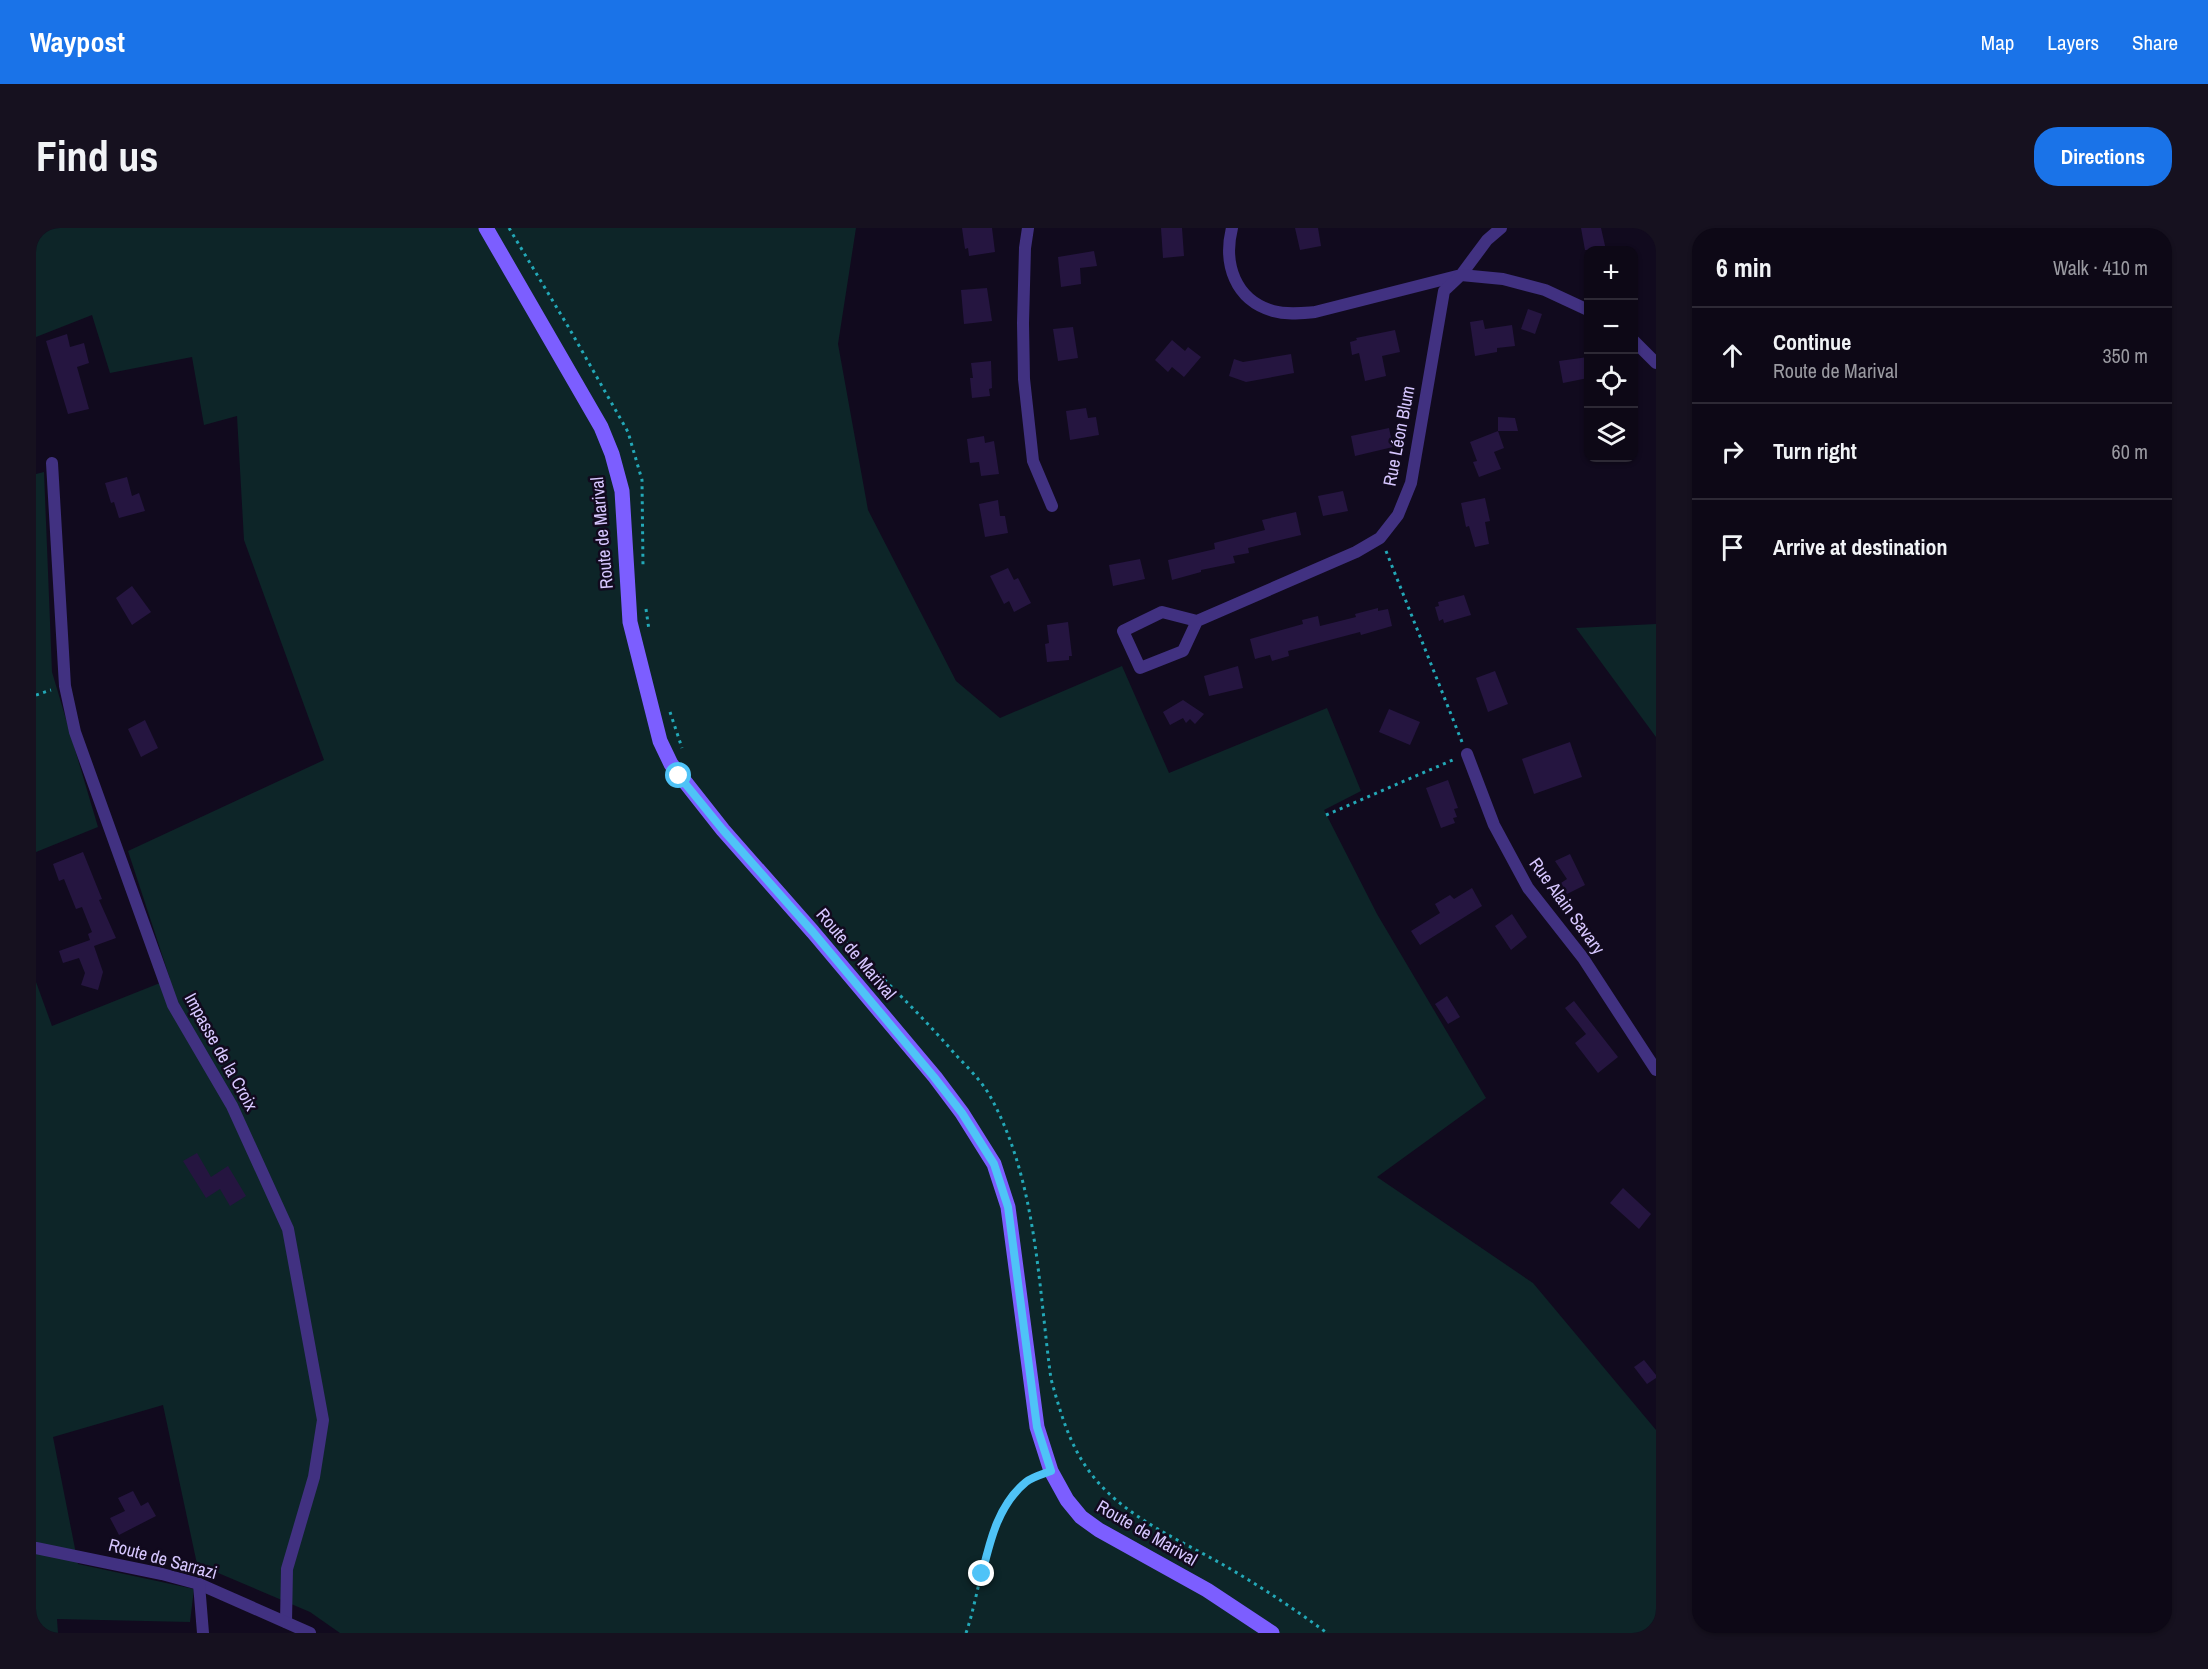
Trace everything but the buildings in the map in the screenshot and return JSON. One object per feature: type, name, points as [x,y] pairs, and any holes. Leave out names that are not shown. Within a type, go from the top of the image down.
[{"type":"main road","name":"Route de Marival","points":[[486,228],[591,409],[612,454],[622,491],[630,622],[657,730],[671,764],[723,830],[934,1077],[962,1113],[994,1164],[1008,1207],[1037,1427],[1051,1471],[1067,1500],[1081,1517],[1099,1530],[1207,1590],[1272,1633]]},
{"type":"street","points":[[1028,228],[1023,323],[1024,379],[1033,461],[1052,506]]},
{"type":"street","points":[[1232,228],[1230,259],[1234,280],[1256,304],[1274,312],[1295,314],[1315,312],[1461,275],[1513,281],[1545,290],[1584,308]]},
{"type":"street","name":"Rue Léon Blum","points":[[1197,621],[1356,552],[1380,538],[1398,515],[1411,483],[1444,291],[1461,275],[1487,240],[1501,228]]},
{"type":"street","points":[[1638,345],[1656,363]]},
{"type":"street","name":"Impasse de la Croix","points":[[52,463],[65,686],[75,732],[173,1005],[232,1106],[288,1229],[323,1420],[314,1477],[287,1569],[286,1622]]},
{"type":"street","points":[[1162,612],[1197,621],[1183,651],[1140,668],[1123,631],[1162,612]]},
{"type":"street","name":"Rue Alain Savary","points":[[1467,754],[1494,825],[1528,888],[1583,958],[1656,1070]]},
{"type":"street","name":"Route de Sarrazi","points":[[36,1548],[199,1584],[310,1633]]},
{"type":"street","points":[[199,1584],[203,1633]]},
{"type":"path","points":[[509,228],[628,432],[638,462],[643,493],[643,568]]},
{"type":"path","points":[[1326,815],[1467,754],[1380,538]]},
{"type":"path","points":[[645,600],[650,638]]},
{"type":"path","points":[[667,702],[684,754]]},
{"type":"path","points":[[827,924],[926,1020],[990,1095],[1015,1154],[1028,1206],[1056,1396],[1073,1446],[1090,1472],[1106,1490],[1135,1515],[1268,1591],[1327,1633]]},
{"type":"path","points":[[966,1633],[991,1536],[1008,1501],[1027,1481],[1051,1471]]},
{"type":"green space","points":[[36,228],[856,228],[838,344],[868,510],[956,681],[1000,718],[1122,666],[1169,773],[1327,708],[1361,791],[1324,810],[1377,914],[1486,1098],[1377,1177],[1533,1283],[1656,1430],[1656,1633],[340,1633],[310,1612],[197,1564],[163,1405],[53,1437],[78,1564],[194,1589],[190,1622],[57,1619],[58,1633],[36,1633],[36,982],[52,1026],[170,979],[128,851],[324,760],[244,540],[237,416],[204,425],[192,357],[110,373],[92,315],[36,337]]},
{"type":"green space","points":[[44,472],[52,672],[98,827],[36,852],[36,474]]},
{"type":"green space","points":[[1656,624],[1656,737],[1576,628]]},
{"type":"route","points":[[679,776],[934,1077],[984,1144],[994,1164],[1008,1207],[1037,1427],[1051,1471],[1027,1481],[1008,1501],[991,1536],[982,1574]]}]
